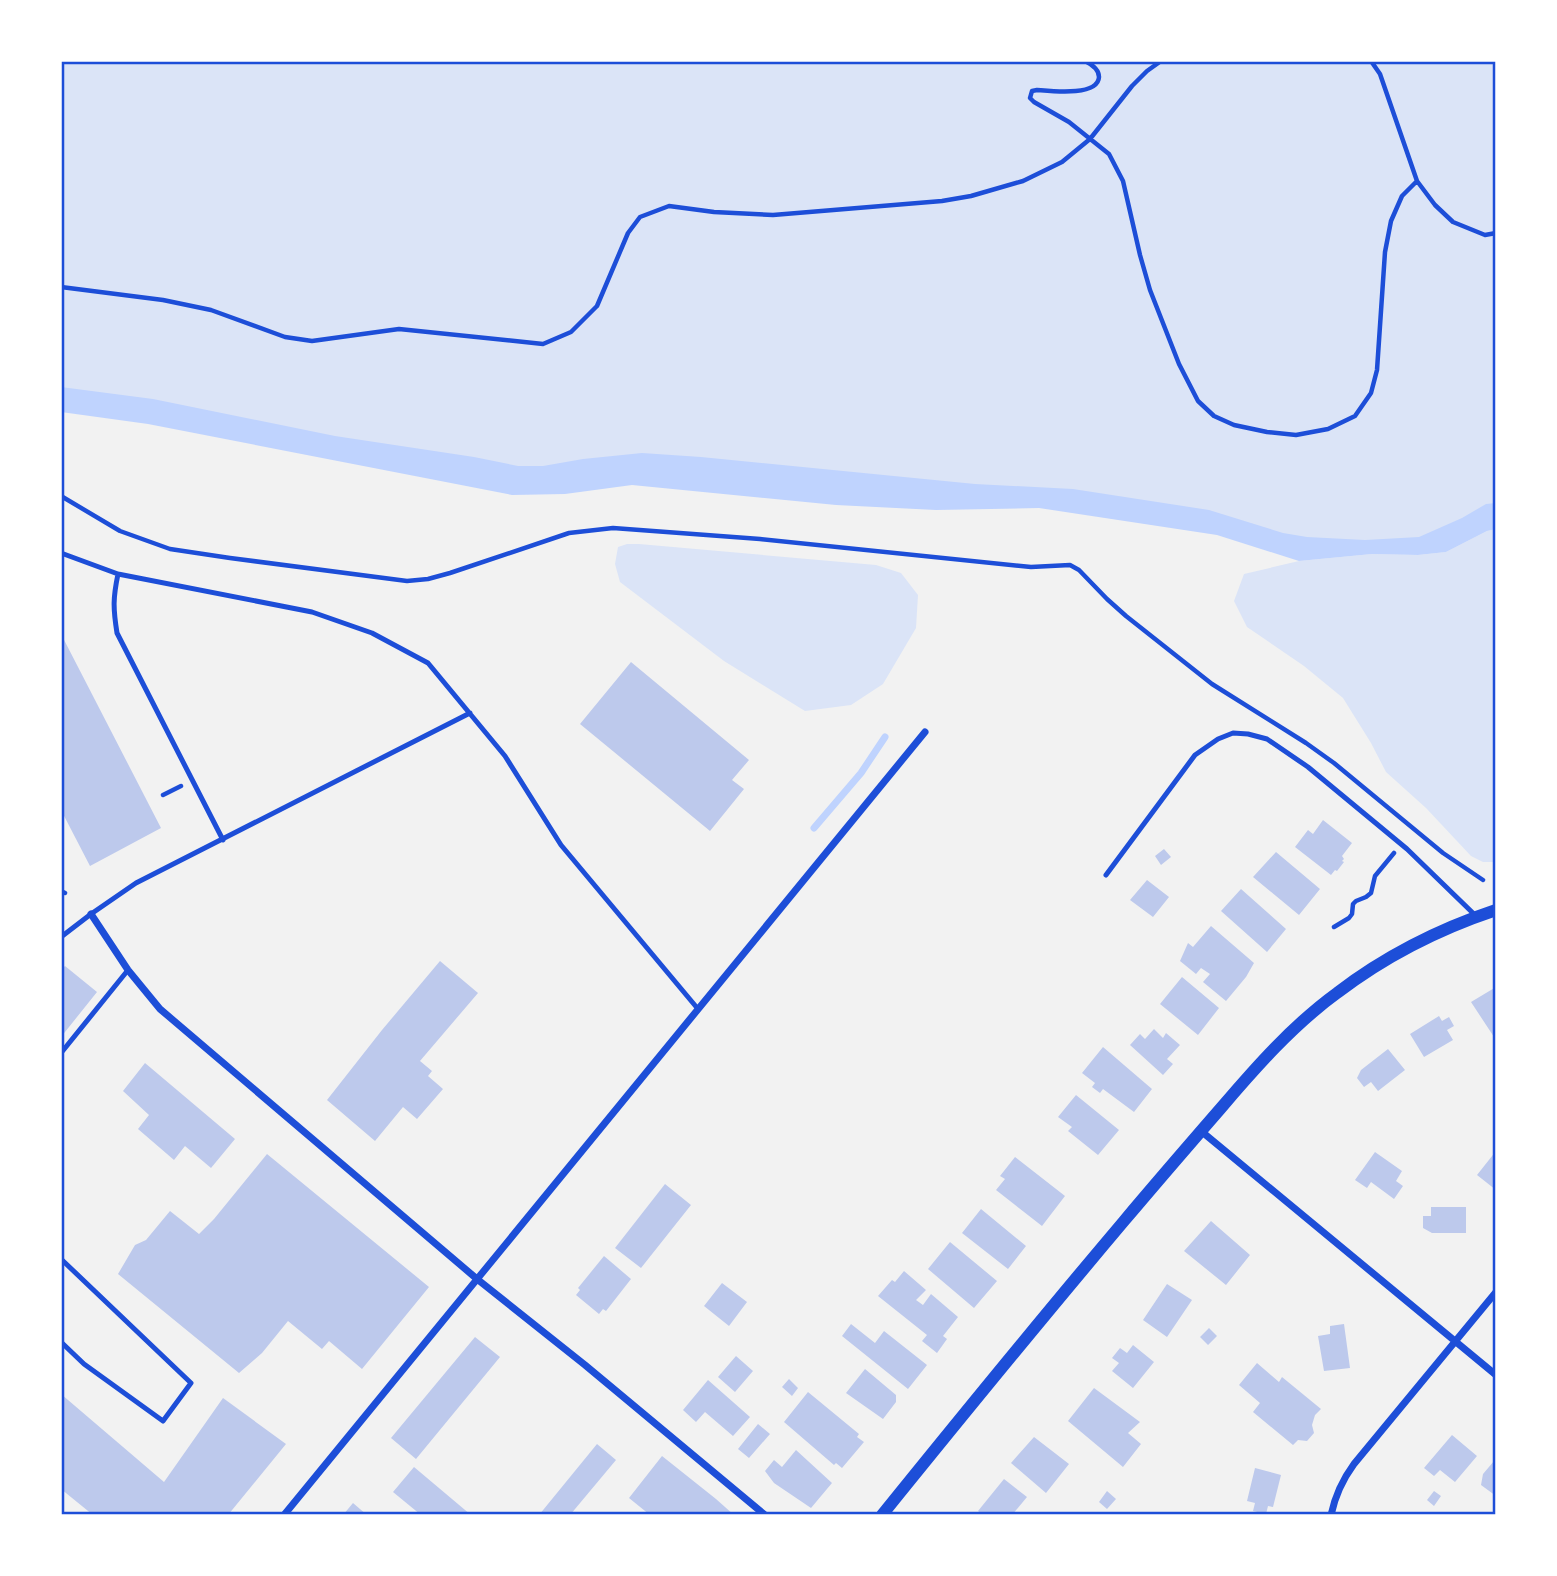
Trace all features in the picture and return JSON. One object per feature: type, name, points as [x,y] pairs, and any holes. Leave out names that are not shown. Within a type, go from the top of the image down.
[{"type":"street","points":[[284,1515],[925,732]]},
{"type":"street","points":[[882,1515],[1061,1296],[1253,1070],[1302,1022],[1337,993],[1387,960],[1445,930],[1496,910]]},
{"type":"street","points":[[91,914],[128,971],[160,1009],[477,1279],[765,1515]]},
{"type":"street","points":[[1201,1131],[1496,1375]]},
{"type":"street","points":[[1331,1515],[1334,1501],[1346,1476],[1496,1292]]},
{"type":"lane","points":[[61,553],[118,574],[312,612],[372,634],[428,663],[505,756],[561,845],[698,1009]]},
{"type":"lane","points":[[118,574],[113,597],[117,633],[223,840]]},
{"type":"lane","points":[[61,937],[136,883],[470,713]]},
{"type":"lane","points":[[1106,876],[1195,755],[1233,733],[1248,733],[1267,739],[1308,767],[1402,844],[1477,917]]},
{"type":"lane","points":[[61,1054],[128,971]]},
{"type":"lane","points":[[61,1259],[191,1382],[163,1421],[84,1364],[61,1342]]},
{"type":"path","points":[[1085,61],[1095,67],[1098,73],[1096,85],[1080,91],[1037,90],[1032,91],[1030,98],[1069,122],[1109,154],[1124,181],[1150,290],[1179,364],[1198,401],[1214,416],[1234,425],[1296,435],[1328,429],[1355,416],[1371,393],[1377,370],[1385,251],[1391,221],[1402,195],[1418,181]]},
{"type":"path","points":[[61,287],[175,302],[211,310],[285,337],[312,341],[399,329],[543,344],[571,332],[597,306],[628,233],[640,217],[668,206],[773,215],[942,201],[1023,181],[1062,162],[1090,139],[1132,86],[1161,61]]},
{"type":"path","points":[[1371,61],[1380,74],[1418,181],[1434,205],[1453,222],[1485,234],[1496,233]]},
{"type":"path","points":[[61,496],[120,531],[170,549],[407,581],[450,573],[569,533],[612,528],[760,539],[1031,567],[1070,565],[1079,570],[1126,617],[1212,684],[1334,763],[1443,853],[1483,880]]},
{"type":"path","points":[[1334,927],[1349,918],[1356,901],[1371,893],[1375,876],[1402,844]]},
{"type":"shaded area","points":[[61,61],[1496,61],[1496,518],[1432,545],[1374,548],[1086,504],[524,479],[61,400]]},
{"type":"shaded area","points":[[1496,529],[1496,862],[1483,862],[1471,856],[1426,808],[1386,772],[1343,698],[1304,666],[1247,627],[1234,601],[1244,574],[1299,561],[1372,554],[1418,555],[1446,552]]},
{"type":"shaded area","points":[[627,544],[876,565],[901,573],[918,595],[916,628],[883,684],[851,705],[805,711],[724,661],[620,582],[615,564],[618,547]]},
{"type":"water","points":[[61,387],[153,399],[335,436],[518,466],[543,466],[642,453],[975,484],[1073,489],[1209,510],[1283,533],[1365,540],[1419,537],[1486,504],[1496,503],[1496,529],[1446,552],[1418,555],[1372,554],[1299,561],[1217,535],[1039,508],[936,510],[836,505],[632,485],[565,494],[512,495],[148,424],[61,412]]},
{"type":"building","points":[[61,634],[161,828],[90,866],[61,810]]},
{"type":"building","points":[[631,662],[749,760],[732,780],[744,789],[710,831],[580,724]]},
{"type":"building","points":[[1323,820],[1352,843],[1342,856],[1344,862],[1331,875],[1295,847],[1308,830],[1313,834]]},
{"type":"building","points":[[1164,849],[1171,857],[1161,865],[1155,856]]},
{"type":"building","points":[[1276,852],[1320,889],[1299,915],[1253,877]]},
{"type":"building","points":[[1147,880],[1169,897],[1153,917],[1130,900]]},
{"type":"building","points":[[1241,889],[1286,929],[1267,952],[1221,911]]},
{"type":"building","points":[[1211,926],[1254,963],[1226,1001],[1203,982],[1210,974],[1201,968],[1196,974],[1180,961],[1188,943],[1193,947]]},
{"type":"building","points":[[440,961],[478,993],[420,1061],[432,1071],[428,1076],[443,1089],[417,1119],[403,1107],[375,1141],[327,1100]]},
{"type":"building","points":[[65,966],[97,992],[61,1037],[61,970]]},
{"type":"building","points":[[1182,977],[1219,1008],[1198,1035],[1160,1004]]},
{"type":"building","points":[[1496,987],[1496,1040],[1471,1002]]},
{"type":"building","points":[[1439,1016],[1442,1021],[1449,1017],[1454,1026],[1447,1030],[1453,1040],[1424,1057],[1410,1034]]},
{"type":"building","points":[[1154,1029],[1163,1038],[1166,1033],[1180,1045],[1167,1059],[1173,1064],[1163,1075],[1130,1045],[1140,1034],[1145,1039]]},
{"type":"building","points":[[1103,1047],[1152,1089],[1134,1112],[1103,1089],[1100,1093],[1092,1087],[1095,1083],[1082,1073]]},
{"type":"building","points":[[1388,1049],[1405,1070],[1378,1091],[1371,1082],[1364,1087],[1357,1078],[1361,1070]]},
{"type":"building","points":[[145,1063],[235,1139],[211,1168],[185,1146],[174,1160],[138,1129],[149,1115],[123,1091]]},
{"type":"building","points":[[1076,1095],[1119,1130],[1098,1155],[1068,1131],[1072,1127],[1058,1117]]},
{"type":"building","points":[[1496,1151],[1496,1190],[1477,1175]]},
{"type":"building","points":[[1375,1152],[1402,1171],[1396,1181],[1403,1186],[1394,1199],[1371,1182],[1367,1188],[1355,1180]]},
{"type":"building","points":[[267,1154],[429,1287],[362,1369],[329,1341],[322,1349],[288,1321],[262,1353],[239,1373],[118,1274],[135,1245],[146,1240],[170,1211],[199,1234]]},
{"type":"building","points":[[1015,1157],[1065,1196],[1042,1226],[996,1190],[1005,1179],[1000,1176]]},
{"type":"building","points":[[665,1184],[691,1205],[641,1268],[615,1248]]},
{"type":"building","points":[[1431,1207],[1466,1207],[1466,1233],[1432,1233],[1423,1228],[1423,1216],[1431,1216]]},
{"type":"building","points":[[981,1209],[1026,1246],[1008,1269],[962,1233]]},
{"type":"building","points":[[1211,1221],[1250,1255],[1226,1285],[1184,1251]]},
{"type":"building","points":[[950,1242],[997,1281],[974,1308],[928,1269]]},
{"type":"building","points":[[604,1256],[631,1279],[606,1311],[603,1309],[599,1314],[576,1295],[580,1290],[578,1288]]},
{"type":"building","points":[[904,1271],[926,1290],[916,1300],[923,1305],[931,1294],[958,1317],[943,1336],[947,1339],[937,1353],[922,1341],[927,1335],[878,1296]]},
{"type":"building","points":[[722,1283],[747,1302],[729,1326],[704,1306]]},
{"type":"building","points":[[1167,1284],[1192,1300],[1167,1337],[1143,1320]]},
{"type":"building","points":[[851,1324],[875,1343],[884,1331],[927,1365],[908,1389],[842,1336]]},
{"type":"building","points":[[1344,1324],[1350,1368],[1324,1371],[1318,1336],[1330,1334],[1330,1326]]},
{"type":"building","points":[[1209,1328],[1217,1336],[1208,1345],[1200,1337]]},
{"type":"building","points":[[475,1337],[500,1357],[416,1459],[391,1438]]},
{"type":"building","points":[[1133,1345],[1154,1362],[1133,1388],[1112,1371],[1119,1363],[1112,1358],[1120,1348],[1127,1353]]},
{"type":"building","points":[[736,1356],[753,1371],[735,1392],[718,1377]]},
{"type":"building","points":[[1257,1363],[1279,1382],[1282,1377],[1321,1409],[1315,1415],[1312,1425],[1314,1433],[1307,1441],[1298,1440],[1293,1445],[1253,1412],[1260,1403],[1239,1385]]},
{"type":"building","points":[[865,1369],[896,1395],[896,1402],[883,1419],[846,1393]]},
{"type":"building","points":[[789,1379],[798,1388],[792,1396],[782,1387]]},
{"type":"building","points":[[708,1380],[750,1417],[733,1436],[705,1412],[696,1422],[683,1410]]},
{"type":"building","points":[[1094,1388],[1140,1422],[1128,1433],[1141,1444],[1123,1467],[1068,1421]]},
{"type":"building","points":[[808,1392],[859,1434],[857,1437],[864,1442],[842,1468],[836,1463],[834,1465],[784,1422]]},
{"type":"building","points":[[61,1394],[164,1482],[223,1398],[286,1444],[228,1515],[93,1515],[61,1489]]},
{"type":"building","points":[[758,1424],[770,1434],[749,1458],[738,1449]]},
{"type":"building","points":[[1452,1435],[1477,1456],[1455,1482],[1440,1470],[1434,1476],[1424,1468]]},
{"type":"building","points":[[1034,1437],[1069,1464],[1046,1493],[1011,1463]]},
{"type":"building","points":[[597,1444],[616,1460],[570,1515],[539,1515]]},
{"type":"building","points":[[796,1450],[832,1483],[811,1508],[774,1483],[765,1471],[774,1460],[782,1467]]},
{"type":"building","points":[[662,1456],[734,1515],[650,1515],[629,1498]]},
{"type":"building","points":[[1494,1461],[1496,1496],[1481,1485],[1483,1474]]},
{"type":"building","points":[[414,1467],[471,1515],[421,1515],[393,1492]]},
{"type":"building","points":[[1255,1468],[1281,1475],[1273,1507],[1268,1506],[1266,1514],[1253,1511],[1255,1503],[1247,1501]]},
{"type":"building","points":[[1004,1479],[1027,1497],[1012,1515],[983,1515],[978,1511]]},
{"type":"building","points":[[1107,1491],[1116,1499],[1107,1509],[1099,1502]]},
{"type":"building","points":[[1434,1491],[1441,1496],[1434,1506],[1427,1500]]},
{"type":"building","points":[[353,1503],[367,1515],[343,1515]]},
{"type":"waterway","points":[[814,828],[861,773],[885,737]]}]
